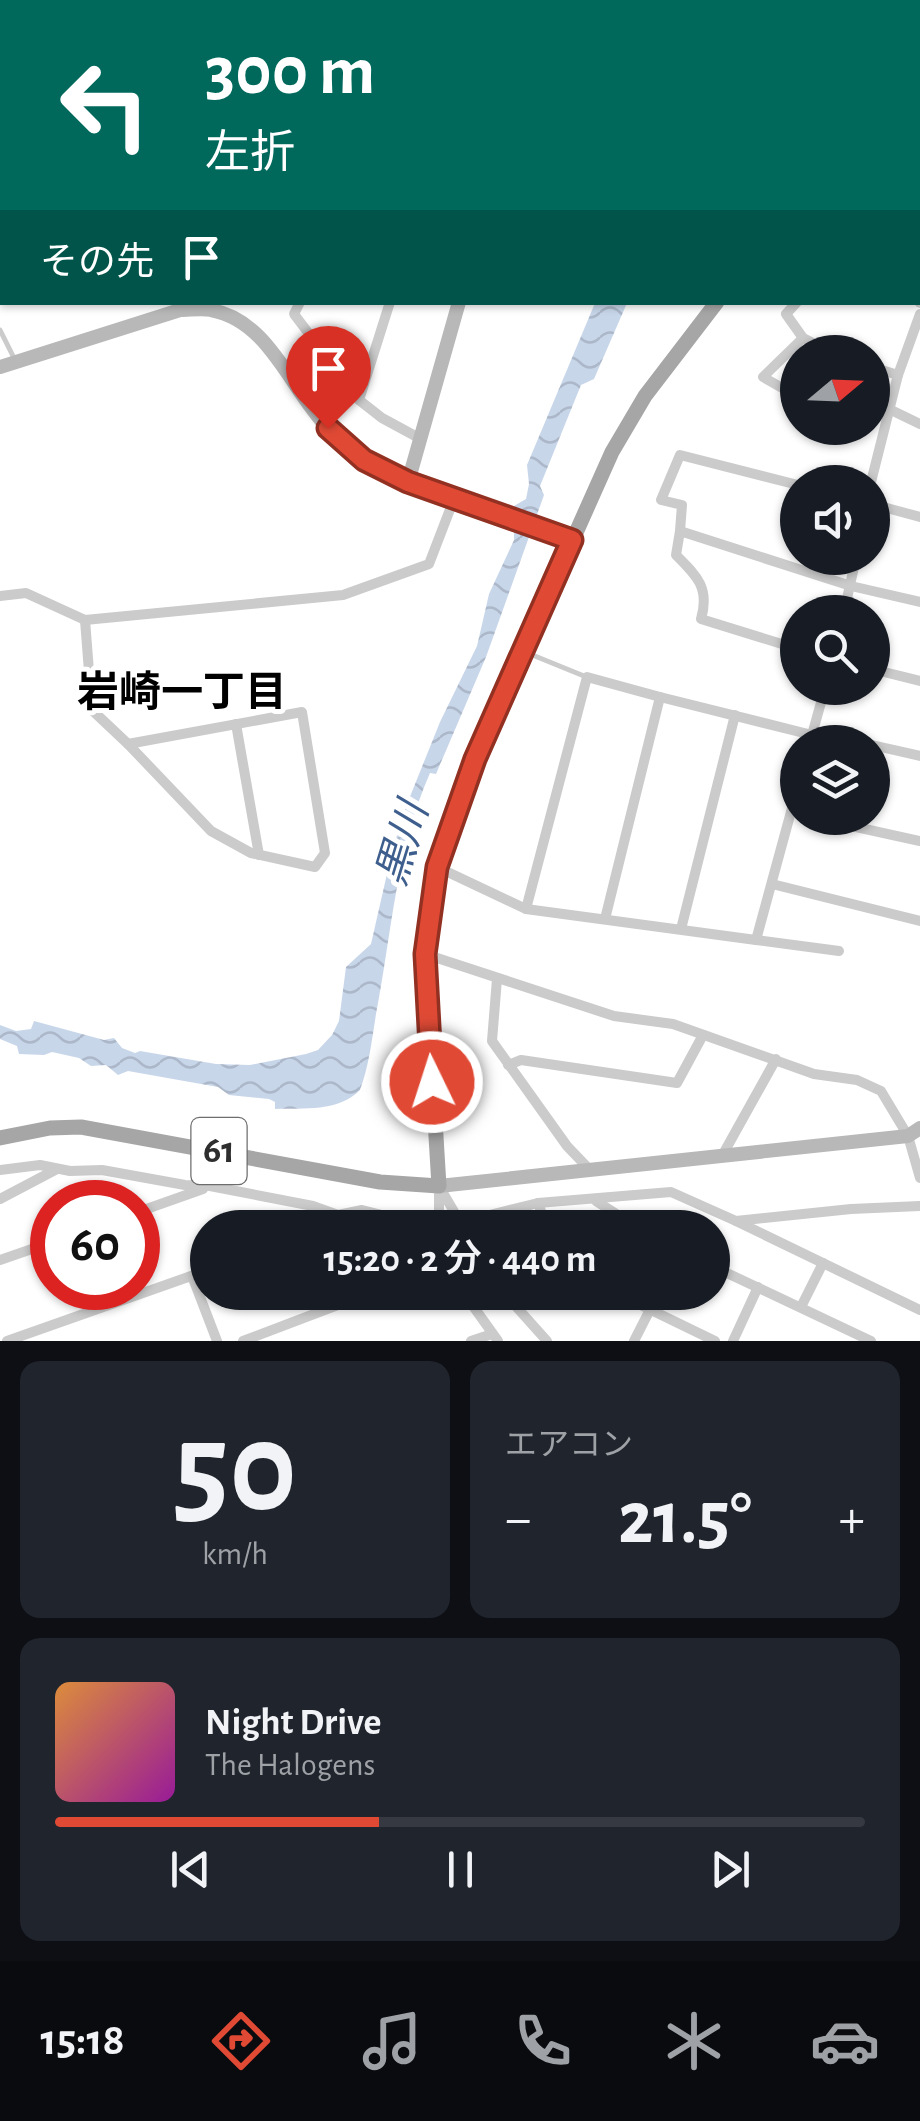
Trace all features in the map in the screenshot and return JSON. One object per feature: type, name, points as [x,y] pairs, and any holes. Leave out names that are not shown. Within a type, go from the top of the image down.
[{"type":"main road","points":[[439,1186],[425,954],[437,867],[475,759],[612,452],[645,396],[715,305]]},
{"type":"main road","name":"61","points":[[0,1138],[50,1128],[81,1127],[380,1182],[439,1186]]},
{"type":"street","points":[[298,305],[294,314],[358,400],[420,438]]},
{"type":"street","points":[[358,400],[389,305]]},
{"type":"street","points":[[408,482],[457,305]]},
{"type":"street","points":[[779,305],[801,335]]},
{"type":"street","points":[[786,314],[794,305]]},
{"type":"street","points":[[0,367],[161,309],[214,306],[258,333],[328,428],[364,460],[408,482],[572,540]]},
{"type":"street","points":[[890,404],[920,314]]},
{"type":"street","points":[[780,360],[763,377],[780,387]]},
{"type":"street","points":[[890,373],[898,375]]},
{"type":"street","points":[[890,409],[920,424]]},
{"type":"street","points":[[780,481],[680,456],[660,500],[682,506],[676,555],[698,577],[706,602],[700,619],[780,643]]},
{"type":"street","points":[[0,596],[26,593],[85,620],[343,595],[429,564],[454,499]]},
{"type":"street","points":[[890,509],[920,517]]},
{"type":"street","points":[[680,531],[851,586],[920,602]]},
{"type":"street","points":[[849,595],[853,575]]},
{"type":"street","points":[[85,620],[92,710],[211,831],[259,855],[315,867],[325,853],[302,712],[128,744]]},
{"type":"street","points":[[890,673],[920,680]]},
{"type":"street","points":[[526,909],[587,677],[780,729]]},
{"type":"street","points":[[605,919],[660,696]]},
{"type":"street","points":[[681,928],[735,715]]},
{"type":"street","points":[[236,724],[259,855]]},
{"type":"street","points":[[890,749],[920,756]]},
{"type":"street","points":[[756,940],[787,835]]},
{"type":"street","points":[[889,835],[920,842]]},
{"type":"street","points":[[437,867],[526,909],[839,950]]},
{"type":"street","points":[[772,884],[920,921]]},
{"type":"street","points":[[425,954],[614,1016],[673,1024],[814,1074],[857,1080],[882,1091],[914,1132],[920,1178]]},
{"type":"street","points":[[497,979],[492,1041],[566,1146],[590,1169]]},
{"type":"street","points":[[508,1064],[521,1060],[677,1083],[703,1035]]},
{"type":"street","points":[[722,1156],[776,1059]]},
{"type":"street","points":[[439,1186],[914,1132]]},
{"type":"street","points":[[0,1170],[28,1165],[102,1170],[185,1186],[210,1186],[324,1210]]},
{"type":"street","points":[[0,1199],[58,1168]]},
{"type":"street","points":[[160,1204],[210,1186]]},
{"type":"street","points":[[439,1186],[439,1210]]},
{"type":"street","points":[[439,1186],[453,1210]]},
{"type":"street","points":[[516,1210],[538,1204],[671,1192],[920,1310]]},
{"type":"street","points":[[596,1200],[611,1210]]},
{"type":"street","points":[[538,1204],[540,1210]]},
{"type":"street","points":[[736,1221],[920,1206]]},
{"type":"street","points":[[0,1260],[30,1250]]},
{"type":"street","points":[[802,1307],[823,1263]]},
{"type":"street","points":[[730,1274],[871,1341]]},
{"type":"street","points":[[6,1341],[190,1277]]},
{"type":"street","points":[[733,1341],[758,1287]]},
{"type":"street","points":[[205,1310],[217,1341]]},
{"type":"street","points":[[244,1341],[325,1310]]},
{"type":"street","points":[[472,1341],[495,1337],[476,1310]]},
{"type":"street","points":[[519,1310],[547,1341]]},
{"type":"street","points":[[634,1341],[650,1310],[715,1341]]},
{"type":"lane","points":[[0,330],[16,362]]},
{"type":"lane","points":[[522,650],[587,677]]},
{"type":"water","name":"黒川","points":[[594,305],[626,305],[594,379],[581,385],[540,486],[544,495],[486,657],[436,774],[430,773],[419,802],[402,861],[360,1090],[331,1105],[275,1109],[275,1102],[269,1099],[229,1095],[218,1087],[128,1071],[118,1075],[106,1065],[91,1066],[79,1058],[52,1052],[19,1054],[17,1046],[0,1039],[0,1025],[16,1031],[31,1029],[34,1021],[104,1040],[114,1038],[122,1048],[135,1053],[250,1065],[318,1050],[332,1035],[339,1021],[346,967],[371,944],[405,809],[440,722],[477,646],[489,594],[514,540],[514,506],[526,499],[527,465]]},
{"type":"district","name":"岩崎一丁目","points":[[182,693]]},
{"type":"route","points":[[328,428],[364,460],[408,482],[572,540],[475,759],[437,867],[425,954],[432,1082]]}]
